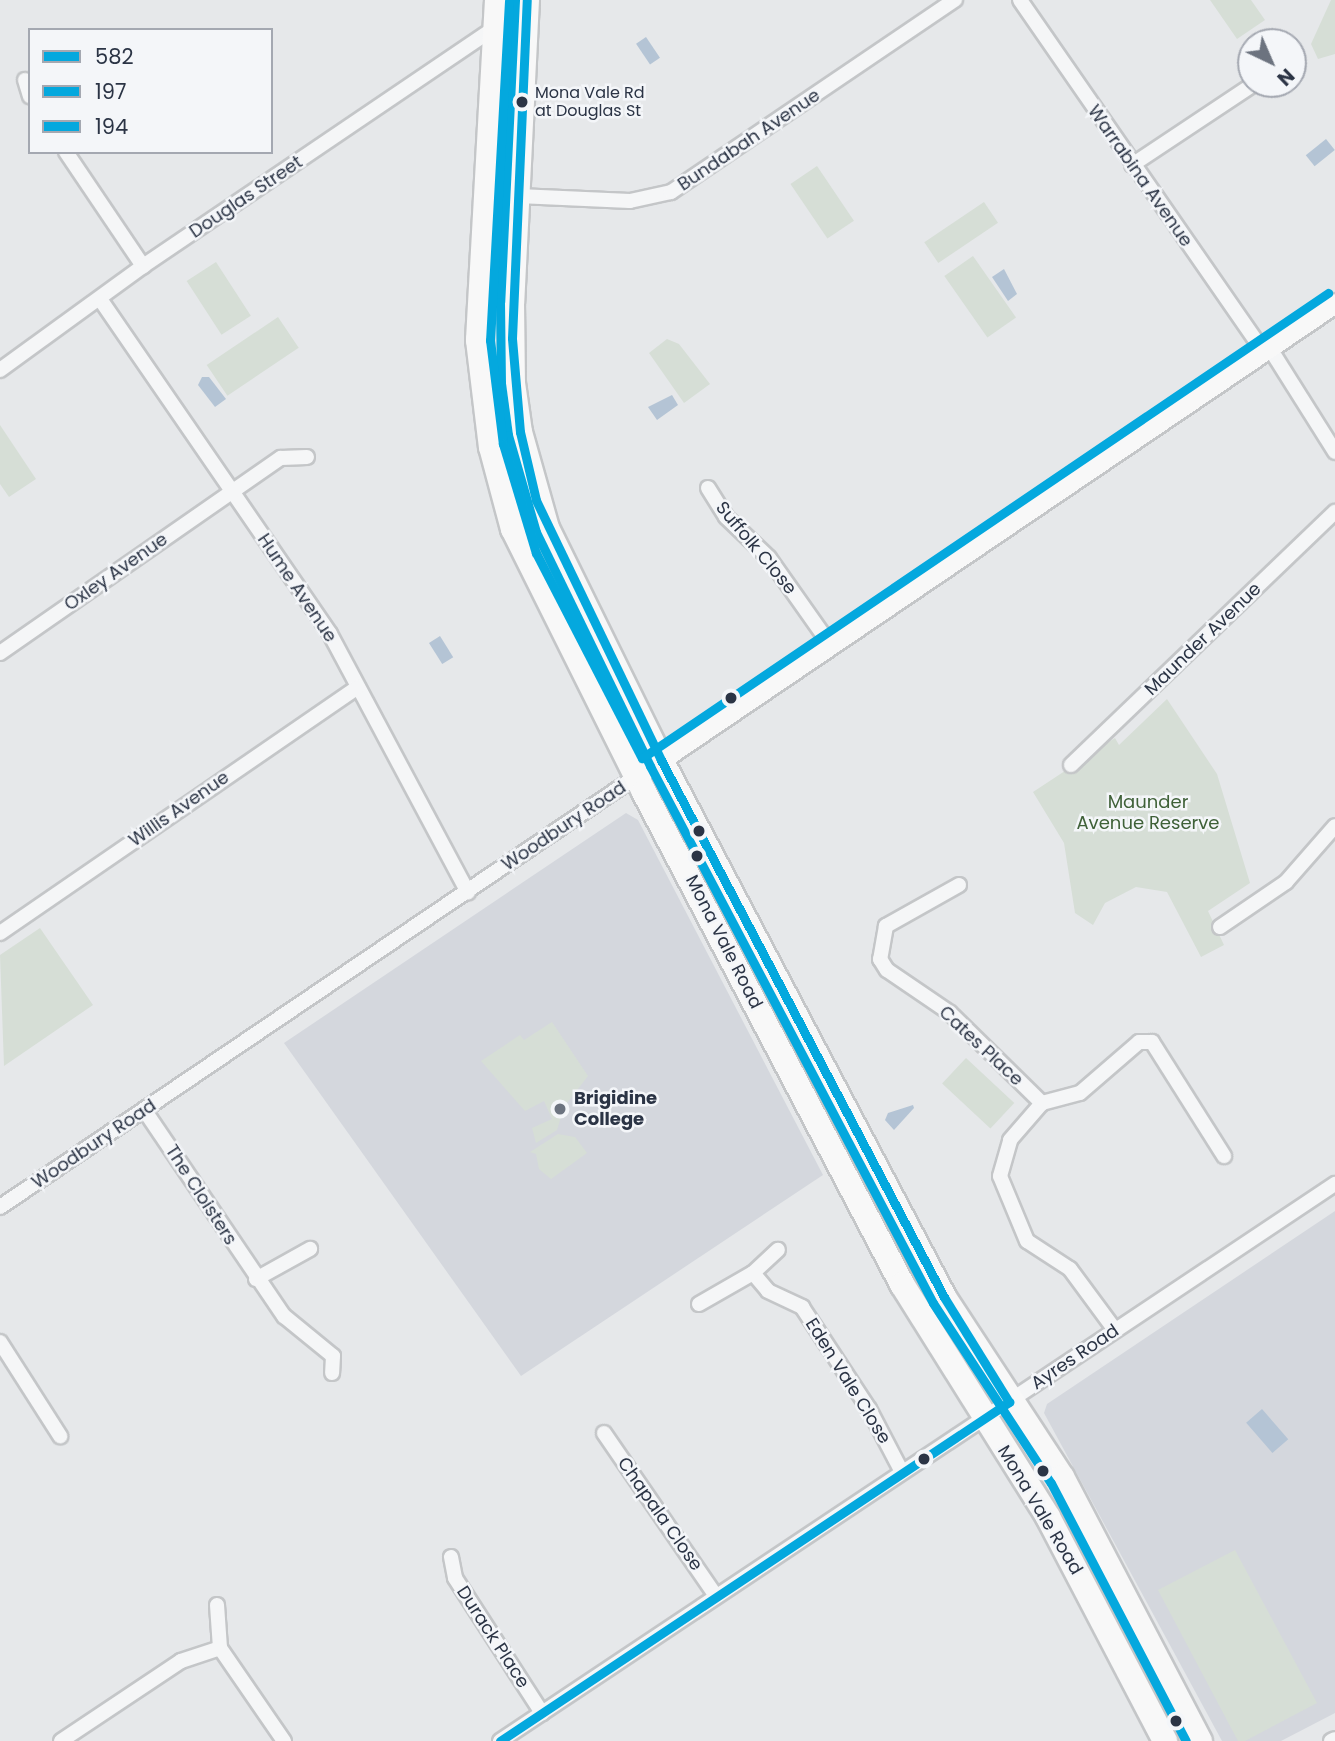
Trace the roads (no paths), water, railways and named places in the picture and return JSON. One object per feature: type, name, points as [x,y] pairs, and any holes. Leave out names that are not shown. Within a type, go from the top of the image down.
[{"type":"highway","name":"Mona Vale Road","points":[[497,0],[478,340],[491,447],[525,558],[902,1284],[1048,1517],[1165,1741]]},
{"type":"highway","name":"Mona Vale Road","points":[[532,3],[517,196],[513,383],[536,500],[562,562],[662,760],[944,1297],[1009,1402],[1062,1477],[1200,1741]]},
{"type":"street","name":"Bundabah Avenue","points":[[517,196],[630,201],[671,192],[955,0]]},
{"type":"street","name":"Warrabina Avenue","points":[[1020,0],[1132,165],[1266,349],[1335,452]]},
{"type":"street","name":"Douglas Street","points":[[0,370],[143,266],[495,29]]},
{"type":"street","points":[[25,80],[28,90]]},
{"type":"street","points":[[1132,165],[1237,95]]},
{"type":"street","points":[[67,154],[143,266]]},
{"type":"street","name":"Hume Avenue","points":[[100,299],[330,634],[468,892]]},
{"type":"street","name":"Woodbury Road","points":[[0,1206],[145,1111],[662,760],[829,643],[1335,303]]},
{"type":"street","name":"Oxley Avenue","points":[[0,653],[281,458],[307,457]]},
{"type":"street","name":"Suffolk Close","points":[[708,488],[726,517],[769,558],[829,643]]},
{"type":"street","name":"Maunder Avenue","points":[[1072,765],[1335,512]]},
{"type":"street","name":"Willis Avenue","points":[[0,933],[358,687]]},
{"type":"street","points":[[1220,927],[1286,882],[1335,826]]},
{"type":"street","name":"Cates Place","points":[[959,885],[886,926],[880,959],[900,980],[950,1013],[1042,1103]]},
{"type":"street","points":[[1115,1330],[1070,1269],[1027,1241],[1000,1176],[1010,1140],[1042,1103],[1080,1093],[1139,1042],[1152,1042],[1224,1156]]},
{"type":"street","name":"The Cloisters","points":[[145,1111],[256,1279],[284,1316],[333,1356],[332,1373]]},
{"type":"street","name":"Ayres Road","points":[[500,1741],[516,1737],[542,1713],[1335,1184]]},
{"type":"street","points":[[256,1279],[310,1249]]},
{"type":"street","points":[[699,1304],[752,1273],[778,1250]]},
{"type":"street","name":"Eden Vale Close","points":[[752,1273],[768,1291],[802,1307],[869,1409],[902,1472]]},
{"type":"street","points":[[0,1342],[60,1436]]},
{"type":"street","name":"Chapala Close","points":[[604,1433],[716,1596]]},
{"type":"street","name":"Durack Place","points":[[451,1558],[455,1578],[542,1713]]},
{"type":"street","points":[[217,1605],[220,1648],[284,1741]]},
{"type":"street","points":[[61,1741],[181,1661],[220,1648]]},
{"type":"water","points":[[646,37],[660,58],[650,64],[636,44]]},
{"type":"water","points":[[1326,139],[1335,150],[1315,166],[1306,155]]},
{"type":"water","points":[[1004,269],[1017,294],[1008,301],[992,277]]},
{"type":"water","points":[[202,377],[209,377],[226,399],[215,407],[198,385]]},
{"type":"water","points":[[672,395],[678,405],[657,420],[648,407]]},
{"type":"water","points":[[440,636],[453,657],[442,664],[429,643]]},
{"type":"water","points":[[913,1105],[914,1108],[894,1130],[885,1120],[888,1113]]},
{"type":"water","points":[[1262,1409],[1288,1439],[1272,1453],[1246,1423]]},
{"type":"place","name":"Mona Vale Rd at Douglas St","points":[[522,102]]},
{"type":"place","name":"Brigidine College","points":[[560,1109]]},
{"type":"park label","name":"Maunder Avenue Reserve","points":[[1148,813]]}]
